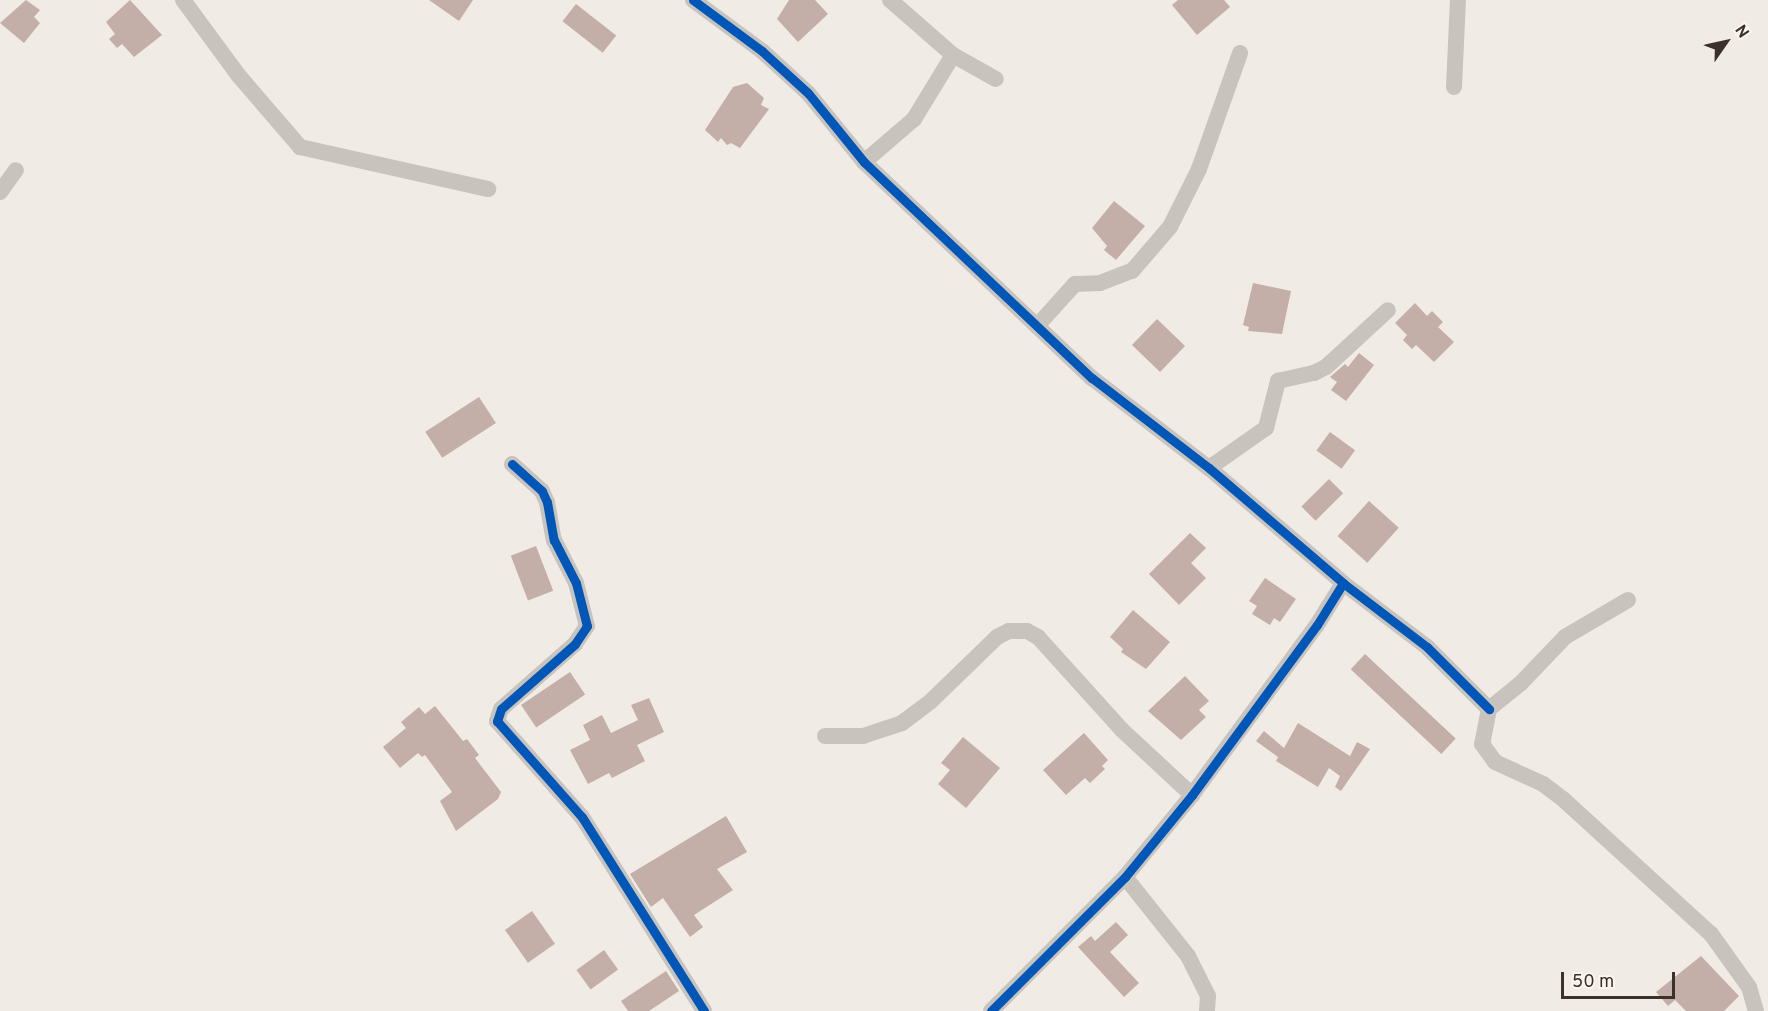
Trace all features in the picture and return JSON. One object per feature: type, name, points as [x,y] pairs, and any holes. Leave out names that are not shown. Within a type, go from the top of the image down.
[{"type":"street","points":[[183,0],[239,76],[300,147],[488,189]]},
{"type":"street","points":[[693,0],[762,51],[808,93],[864,162],[1092,378],[1209,468],[1342,583],[1427,647],[1489,709]]},
{"type":"street","points":[[890,0],[953,55],[996,79]]},
{"type":"street","points":[[1454,87],[1458,0]]},
{"type":"street","points":[[1037,326],[1075,284],[1108,281],[1132,271],[1170,227],[1199,169],[1240,53]]},
{"type":"street","points":[[864,162],[914,119],[953,55]]},
{"type":"street","points":[[0,192],[16,170]]},
{"type":"street","points":[[1209,468],[1266,428],[1278,381],[1314,374],[1326,367],[1388,310]]},
{"type":"street","points":[[512,464],[542,491],[548,502],[554,540],[576,583],[587,626],[575,644],[501,710],[497,721],[582,817],[704,1011]]},
{"type":"street","points":[[991,1011],[1125,877],[1192,795],[1317,625],[1342,583]]},
{"type":"street","points":[[1628,600],[1565,637],[1521,682],[1489,709],[1482,729],[1486,753],[1495,762],[1544,784],[1649,873],[1734,962],[1749,987],[1756,1011]]},
{"type":"street","points":[[825,736],[864,736],[902,723],[931,701],[997,637],[1009,631],[1027,631],[1038,637],[1122,730],[1192,795]]},
{"type":"street","points":[[1125,877],[1188,956],[1208,996],[1208,1011]]},
{"type":"building","points":[[26,0],[40,10],[34,17],[40,23],[24,43],[0,23]]},
{"type":"building","points":[[130,0],[162,35],[134,57],[122,44],[117,48],[109,39],[115,34],[106,22]]},
{"type":"building","points":[[429,0],[473,0],[459,21]]},
{"type":"building","points":[[789,0],[815,0],[828,14],[798,42],[777,19]]},
{"type":"building","points":[[1178,0],[1224,0],[1230,7],[1197,35],[1172,5]]},
{"type":"building","points":[[576,4],[616,35],[603,53],[562,21]]},
{"type":"building","points":[[747,83],[764,98],[761,105],[769,109],[740,148],[731,143],[727,145],[721,138],[718,142],[705,130],[733,87]]},
{"type":"building","points":[[1114,201],[1145,226],[1116,260],[1104,250],[1107,246],[1092,228]]},
{"type":"building","points":[[1253,283],[1291,291],[1282,334],[1248,331],[1249,327],[1243,325]]},
{"type":"building","points":[[1415,303],[1427,316],[1432,311],[1443,322],[1438,327],[1454,342],[1434,362],[1416,345],[1412,349],[1403,340],[1407,335],[1395,323]]},
{"type":"building","points":[[1157,319],[1185,346],[1160,372],[1132,345]]},
{"type":"building","points":[[1359,353],[1374,365],[1346,401],[1331,390],[1337,382],[1330,377],[1345,364],[1348,367]]},
{"type":"building","points":[[479,397],[496,423],[442,458],[425,432]]},
{"type":"building","points":[[1330,432],[1355,450],[1342,469],[1316,451]]},
{"type":"building","points":[[1329,479],[1343,493],[1316,521],[1301,507]]},
{"type":"building","points":[[1369,501],[1399,528],[1367,563],[1338,536]]},
{"type":"building","points":[[1190,533],[1206,548],[1191,563],[1206,578],[1179,605],[1149,574]]},
{"type":"building","points":[[536,546],[553,591],[528,600],[511,556]]},
{"type":"building","points":[[1265,578],[1296,599],[1280,622],[1274,618],[1270,625],[1252,614],[1257,606],[1249,601]]},
{"type":"building","points":[[1133,610],[1170,642],[1146,669],[1121,652],[1123,649],[1110,637]]},
{"type":"building","points":[[1365,654],[1456,739],[1441,754],[1351,669]]},
{"type":"building","points":[[570,672],[585,694],[536,727],[521,705]]},
{"type":"building","points":[[1185,676],[1209,701],[1199,710],[1206,717],[1181,740],[1148,711]]},
{"type":"building","points":[[649,698],[664,732],[637,745],[645,761],[612,778],[609,773],[588,784],[570,750],[590,740],[583,725],[602,715],[611,733],[638,720],[631,705]]},
{"type":"building","points":[[435,706],[463,741],[467,739],[479,755],[475,758],[501,792],[498,799],[456,831],[440,801],[452,792],[425,755],[422,757],[418,753],[400,768],[383,747],[406,728],[401,722],[419,707],[425,714]]},
{"type":"building","points":[[1298,723],[1350,756],[1357,742],[1370,749],[1341,791],[1335,787],[1340,776],[1329,768],[1318,787],[1276,761],[1278,757],[1256,741],[1264,731],[1284,748]]},
{"type":"building","points":[[1084,733],[1108,760],[1102,766],[1105,769],[1090,783],[1085,778],[1066,795],[1043,770]]},
{"type":"building","points":[[963,737],[1000,768],[966,808],[938,784],[950,770],[941,763]]},
{"type":"building","points":[[726,816],[747,852],[717,869],[733,890],[694,915],[703,927],[690,937],[663,898],[651,907],[630,874]]},
{"type":"building","points":[[532,911],[555,944],[528,963],[505,930]]},
{"type":"building","points":[[1116,922],[1128,935],[1110,952],[1139,983],[1124,997],[1078,947],[1091,936],[1095,941]]},
{"type":"building","points":[[604,950],[618,969],[591,989],[576,970]]},
{"type":"building","points":[[1701,956],[1739,996],[1724,1011],[1686,1011],[1675,1000],[1668,1006],[1656,992]]},
{"type":"building","points":[[666,971],[679,991],[649,1011],[628,1011],[621,1001]]},
{"type":"cycle path","points":[[693,0],[762,51],[808,93],[864,162],[1092,378],[1209,468],[1343,583],[1427,647],[1489,709]]},
{"type":"cycle path","points":[[512,464],[542,491],[547,502],[554,540],[576,583],[587,626],[575,644],[501,709],[497,721],[582,817],[704,1011]]},
{"type":"cycle path","points":[[991,1011],[1125,877],[1192,795],[1317,625],[1343,583]]}]
